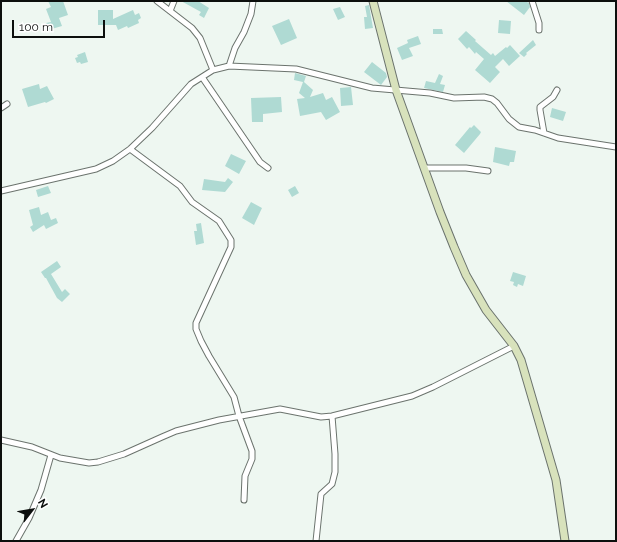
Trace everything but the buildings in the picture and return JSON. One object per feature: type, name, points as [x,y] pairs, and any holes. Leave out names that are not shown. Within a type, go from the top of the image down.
[{"type":"street","points":[[157,1],[192,28],[200,38],[213,70]]},
{"type":"street","points":[[170,11],[174,1]]},
{"type":"street","points":[[229,66],[235,48],[244,32],[251,14],[253,1]]},
{"type":"street","points":[[373,1],[396,90],[440,212],[466,275],[486,310],[514,346],[521,360],[556,480],[565,541]]},
{"type":"street","points":[[532,1],[539,22],[539,30]]},
{"type":"street","points":[[1,191],[96,169],[113,161],[130,149],[152,128],[191,84],[213,70],[229,66],[296,70],[372,88],[430,93],[454,98],[484,97],[492,99],[514,124],[519,127],[558,138],[616,147]]},
{"type":"street","points":[[202,77],[260,162],[268,168]]},
{"type":"street","points":[[544,133],[540,107],[553,97],[557,90]]},
{"type":"street","points":[[1,108],[7,104]]},
{"type":"street","points":[[130,149],[180,186],[192,202],[219,221],[231,240],[231,247],[196,322],[196,329],[209,356],[234,397],[239,416],[252,451],[252,459],[246,476],[244,500]]},
{"type":"street","points":[[425,168],[466,168],[488,171]]},
{"type":"street","points":[[1,440],[32,447],[60,458],[89,463],[105,461],[176,431],[239,416],[280,409],[321,417],[332,416],[412,396],[514,346]]},
{"type":"street","points":[[316,541],[321,494],[332,484],[335,472],[332,416]]},
{"type":"street","points":[[16,541],[29,518],[41,490],[51,455]]}]
